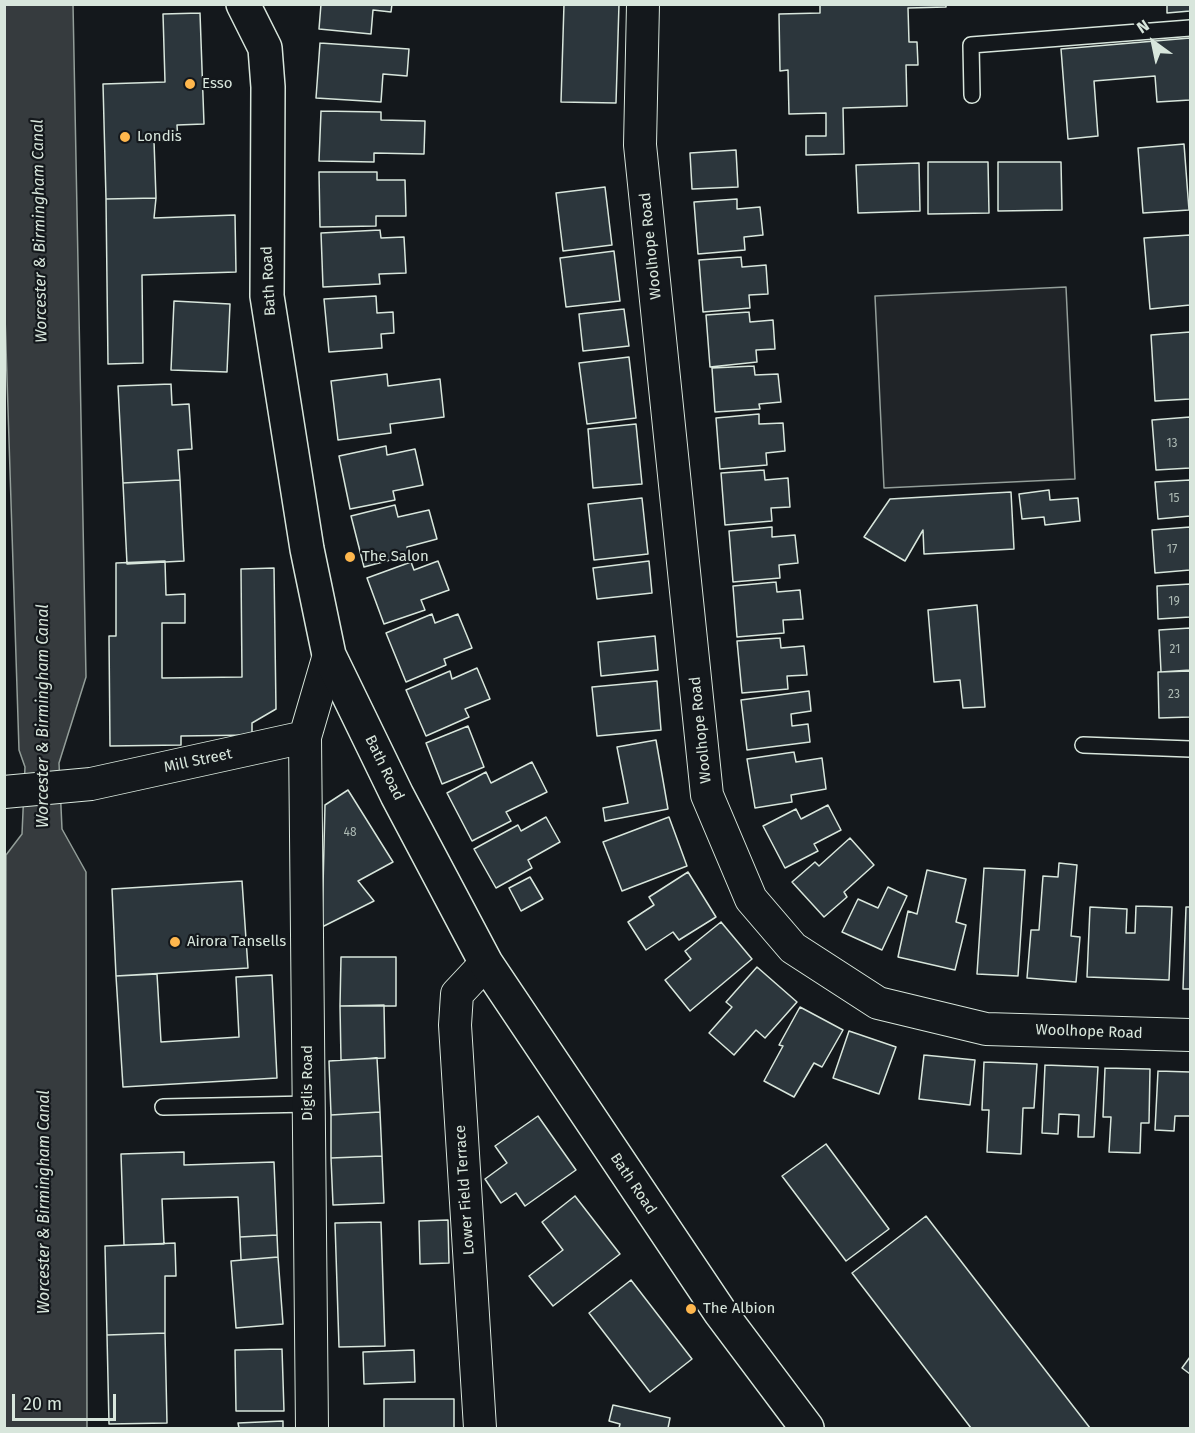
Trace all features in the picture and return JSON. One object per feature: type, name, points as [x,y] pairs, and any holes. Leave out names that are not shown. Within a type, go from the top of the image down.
[{"type":"main road","name":"Bath Road","points":[[243,4],[265,48],[268,87],[267,296],[307,549],[329,655],[396,795],[486,963],[720,1312],[807,1428]]},
{"type":"street","name":"Woolhope Road","points":[[643,4],[640,145],[707,795],[751,899],[793,948],[878,1003],[986,1029],[1191,1035]]},
{"type":"street","points":[[304,738],[329,655]]},
{"type":"street","name":"Mill Street","points":[[4,792],[92,784],[304,738]]},
{"type":"street","name":"Diglis Road","points":[[304,738],[312,1428]]},
{"type":"street","name":"Lower Field Terrace","points":[[480,1428],[455,1025],[457,994],[486,963]]},
{"type":"lane","points":[[972,95],[971,45],[1191,28]]},
{"type":"lane","points":[[1083,745],[1191,749]]},
{"type":"lane","points":[[164,1107],[309,1104]]},
{"type":"shaded area","points":[[1066,287],[1075,479],[884,488],[875,296]]},
{"type":"water","name":"Worcester & Birmingham Canal","points":[[73,4],[86,677],[59,763],[62,829],[86,872],[87,1428],[5,1428],[6,855],[22,834],[25,767],[19,750],[5,316],[4,5]]},
{"type":"building","points":[[321,4],[392,4],[391,12],[373,10],[371,34],[319,29]]},
{"type":"building","points":[[564,4],[619,4],[616,103],[561,102]]},
{"type":"building","points":[[820,4],[946,4],[946,7],[908,8],[909,42],[917,42],[918,65],[906,65],[907,106],[843,108],[844,154],[806,155],[806,136],[826,136],[826,113],[789,114],[788,70],[780,71],[779,14],[820,13]]},
{"type":"building","points":[[1167,4],[1190,4],[1190,11],[1167,13]]},
{"type":"building","points":[[200,13],[204,124],[177,125],[178,141],[154,141],[156,198],[106,199],[103,84],[165,82],[163,14]]},
{"type":"building","points":[[1190,38],[1190,100],[1157,102],[1155,76],[1094,81],[1098,136],[1068,139],[1061,49]]},
{"type":"building","points":[[320,43],[409,49],[407,76],[383,74],[381,102],[316,98]]},
{"type":"building","points":[[321,111],[381,112],[381,120],[425,121],[424,154],[374,153],[374,162],[319,161]]},
{"type":"building","points":[[1184,144],[1189,210],[1143,213],[1138,148]]},
{"type":"building","points":[[736,150],[738,187],[692,189],[690,153]]},
{"type":"building","points":[[928,162],[988,162],[989,213],[928,214]]},
{"type":"building","points":[[998,162],[1061,162],[1062,210],[998,211]]},
{"type":"building","points":[[919,163],[920,211],[858,213],[856,165]]},
{"type":"building","points":[[319,172],[377,172],[377,180],[405,180],[406,216],[376,216],[376,226],[320,227]]},
{"type":"building","points":[[605,187],[612,245],[563,251],[556,193]]},
{"type":"building","points":[[156,198],[154,218],[235,215],[236,272],[142,275],[143,363],[108,364],[106,199]]},
{"type":"building","points":[[737,199],[737,209],[760,207],[763,235],[744,237],[745,250],[698,254],[694,202]]},
{"type":"building","points":[[380,230],[381,238],[404,237],[406,273],[379,274],[380,284],[323,287],[321,233]]},
{"type":"building","points":[[1190,235],[1190,305],[1150,309],[1144,238]]},
{"type":"building","points":[[614,251],[620,301],[566,307],[560,258]]},
{"type":"building","points":[[741,257],[742,267],[766,265],[768,294],[749,295],[750,308],[703,312],[699,260]]},
{"type":"building","points":[[376,296],[377,313],[393,312],[394,333],[381,334],[382,348],[329,352],[324,299]]},
{"type":"building","points":[[174,301],[230,304],[227,372],[171,370]]},
{"type":"building","points":[[624,309],[629,346],[583,351],[579,314]]},
{"type":"building","points":[[749,312],[750,322],[773,320],[775,349],[756,350],[757,362],[710,367],[706,315]]},
{"type":"building","points":[[1190,332],[1190,399],[1155,401],[1151,335]]},
{"type":"building","points":[[629,357],[636,418],[587,424],[579,363]]},
{"type":"building","points":[[754,366],[755,375],[778,374],[781,402],[759,404],[760,409],[715,412],[712,368]]},
{"type":"building","points":[[387,374],[388,386],[440,379],[444,417],[390,424],[391,433],[338,440],[331,381]]},
{"type":"building","points":[[171,384],[172,405],[189,404],[192,449],[178,450],[180,480],[123,483],[118,386]]},
{"type":"building","points":[[759,414],[759,424],[783,423],[785,451],[766,453],[767,465],[720,469],[716,418]]},
{"type":"building","points":[[1190,417],[1190,468],[1156,470],[1152,420]]},
{"type":"building","points":[[636,424],[642,484],[593,488],[588,429]]},
{"type":"building","points":[[386,446],[387,455],[415,449],[423,485],[393,491],[395,500],[350,509],[339,456]]},
{"type":"building","points":[[764,470],[765,480],[788,478],[790,507],[771,508],[772,521],[725,525],[721,473]]},
{"type":"building","points":[[180,480],[184,561],[127,564],[123,483]]},
{"type":"building","points":[[1190,480],[1190,516],[1158,519],[1155,482]]},
{"type":"building","points":[[1049,490],[1050,500],[1078,498],[1080,521],[1045,525],[1044,517],[1022,519],[1019,494]]},
{"type":"building","points":[[1011,492],[1014,549],[924,554],[923,530],[905,561],[864,537],[890,499]]},
{"type":"building","points":[[642,498],[648,554],[594,560],[588,504]]},
{"type":"building","points":[[395,505],[398,517],[429,510],[437,539],[407,547],[409,555],[364,567],[351,516]]},
{"type":"building","points":[[772,527],[772,537],[795,535],[798,563],[779,565],[780,578],[733,582],[729,531]]},
{"type":"building","points":[[1190,527],[1190,570],[1155,573],[1152,530]]},
{"type":"building","points":[[165,561],[166,595],[185,594],[185,623],[162,623],[162,678],[242,677],[241,569],[274,568],[276,709],[252,723],[252,735],[181,736],[181,745],[110,746],[109,636],[116,636],[116,563]]},
{"type":"building","points":[[438,561],[449,590],[421,600],[425,610],[384,624],[367,578],[411,562],[414,570]]},
{"type":"building","points":[[649,561],[652,593],[597,599],[593,568]]},
{"type":"building","points":[[776,582],[777,592],[800,590],[803,619],[783,620],[784,633],[737,637],[733,586]]},
{"type":"building","points":[[1190,584],[1190,617],[1158,619],[1157,586]]},
{"type":"building","points":[[977,605],[985,707],[963,708],[960,680],[934,682],[928,610]]},
{"type":"building","points":[[432,614],[435,623],[458,614],[472,648],[444,659],[446,665],[406,682],[386,633]]},
{"type":"building","points":[[1190,628],[1190,670],[1161,672],[1159,630]]},
{"type":"building","points":[[655,636],[658,670],[601,676],[598,642]]},
{"type":"building","points":[[780,638],[781,648],[804,646],[807,675],[787,676],[788,689],[742,693],[737,641]]},
{"type":"building","points":[[477,668],[490,699],[465,709],[469,717],[426,736],[406,690],[450,671],[452,679]]},
{"type":"building","points":[[1190,671],[1190,717],[1159,718],[1158,672]]},
{"type":"building","points":[[657,681],[661,730],[597,736],[592,687]]},
{"type":"building","points":[[809,691],[811,711],[791,714],[792,726],[808,724],[810,742],[747,750],[741,700]]},
{"type":"building","points":[[468,726],[484,767],[442,784],[426,743]]},
{"type":"building","points":[[656,740],[668,809],[605,821],[603,808],[628,803],[617,747]]},
{"type":"building","points":[[794,752],[796,762],[822,758],[826,789],[791,795],[792,802],[755,808],[747,759]]},
{"type":"building","points":[[532,762],[547,792],[506,812],[511,821],[472,841],[447,793],[486,772],[491,783]]},
{"type":"building","points":[[348,790],[393,862],[358,881],[374,901],[322,927],[325,805]]},
{"type":"building","points":[[828,805],[841,830],[814,844],[818,851],[785,868],[763,826],[796,809],[801,819]]},
{"type":"building","points":[[546,817],[560,842],[528,860],[532,868],[496,888],[474,849],[518,825],[521,831]]},
{"type":"building","points":[[669,817],[687,866],[622,891],[603,842]]},
{"type":"building","points":[[850,838],[874,865],[844,892],[847,897],[824,917],[792,882],[815,862],[819,866]]},
{"type":"building","points":[[1059,863],[1077,865],[1071,936],[1080,937],[1076,982],[1027,978],[1031,930],[1039,930],[1043,876],[1058,877]]},
{"type":"building","points":[[984,868],[1025,870],[1018,976],[977,974]]},
{"type":"building","points":[[927,870],[966,879],[956,922],[966,925],[955,970],[898,957],[908,911],[917,914]]},
{"type":"building","points":[[688,872],[716,917],[679,940],[673,932],[646,950],[628,922],[654,905],[649,897]]},
{"type":"building","points":[[530,877],[543,899],[521,911],[509,888]]},
{"type":"building","points":[[242,881],[248,968],[116,976],[112,889]]},
{"type":"building","points":[[888,887],[907,896],[882,950],[842,932],[858,899],[878,908]]},
{"type":"building","points":[[1136,906],[1172,907],[1169,980],[1087,977],[1090,907],[1127,909],[1126,933],[1135,933]]},
{"type":"building","points":[[1186,907],[1190,907],[1190,989],[1183,989]]},
{"type":"building","points":[[721,922],[752,959],[690,1011],[665,980],[691,959],[685,951]]},
{"type":"building","points":[[341,957],[396,957],[396,1006],[340,1006]]},
{"type":"building","points":[[757,967],[797,1002],[765,1038],[756,1030],[734,1055],[709,1033],[732,1007],[726,1002]]},
{"type":"building","points":[[157,974],[161,1042],[239,1037],[236,977],[272,975],[277,1078],[123,1087],[116,976]]},
{"type":"building","points":[[384,1005],[385,1058],[341,1060],[340,1006]]},
{"type":"building","points":[[800,1007],[843,1030],[822,1067],[814,1063],[794,1097],[764,1081],[783,1046],[779,1045]]},
{"type":"building","points":[[849,1031],[896,1047],[879,1094],[833,1078]]},
{"type":"building","points":[[924,1055],[975,1060],[970,1105],[919,1099]]},
{"type":"building","points":[[377,1058],[380,1112],[331,1115],[329,1061]]},
{"type":"building","points":[[984,1062],[1037,1064],[1034,1108],[1023,1108],[1021,1154],[987,1152],[989,1110],[982,1110]]},
{"type":"building","points":[[1045,1065],[1098,1067],[1094,1137],[1078,1137],[1079,1115],[1059,1114],[1058,1134],[1042,1133]]},
{"type":"building","points":[[1105,1068],[1150,1069],[1149,1123],[1141,1123],[1140,1153],[1109,1152],[1111,1117],[1103,1117]]},
{"type":"building","points":[[1158,1071],[1190,1072],[1190,1116],[1175,1116],[1174,1131],[1155,1130]]},
{"type":"building","points":[[380,1112],[382,1156],[331,1158],[331,1115]]},
{"type":"building","points":[[538,1116],[576,1170],[525,1206],[516,1193],[501,1203],[485,1179],[507,1163],[495,1146]]},
{"type":"building","points":[[826,1144],[889,1229],[846,1261],[782,1176]]},
{"type":"building","points":[[184,1152],[184,1165],[274,1162],[277,1235],[240,1237],[238,1197],[162,1199],[164,1244],[124,1245],[121,1154]]},
{"type":"building","points":[[382,1156],[384,1203],[333,1205],[331,1158]]},
{"type":"building","points":[[575,1196],[620,1254],[553,1306],[529,1276],[563,1250],[542,1222]]},
{"type":"building","points":[[926,1216],[1090,1428],[971,1428],[852,1273]]},
{"type":"building","points":[[448,1220],[449,1263],[420,1264],[419,1221]]},
{"type":"building","points":[[381,1222],[385,1346],[339,1347],[335,1223]]},
{"type":"building","points":[[277,1235],[278,1257],[241,1260],[240,1237]]},
{"type":"building","points":[[175,1243],[176,1276],[165,1276],[165,1333],[107,1335],[105,1246]]},
{"type":"building","points":[[278,1257],[283,1324],[236,1328],[231,1261]]},
{"type":"building","points":[[631,1280],[692,1359],[650,1392],[589,1313]]},
{"type":"building","points":[[165,1333],[167,1423],[109,1424],[107,1335]]},
{"type":"building","points":[[282,1349],[284,1411],[236,1411],[235,1350]]},
{"type":"building","points":[[414,1350],[415,1382],[364,1384],[363,1352]]},
{"type":"building","points":[[1190,1357],[1190,1374],[1182,1368]]},
{"type":"building","points":[[384,1399],[454,1399],[454,1428],[384,1428]]},
{"type":"building","points":[[613,1405],[670,1418],[668,1428],[619,1428],[620,1424],[609,1421]]},
{"type":"building","points":[[283,1421],[283,1428],[239,1428],[238,1423]]},
{"type":"place","name":"Esso","points":[[190,84]]},
{"type":"place","name":"Londis","points":[[125,137]]},
{"type":"place","name":"The Salon","points":[[350,557]]},
{"type":"place","name":"Airora Tansells","points":[[175,942]]},
{"type":"place","name":"The Albion","points":[[691,1309]]}]
